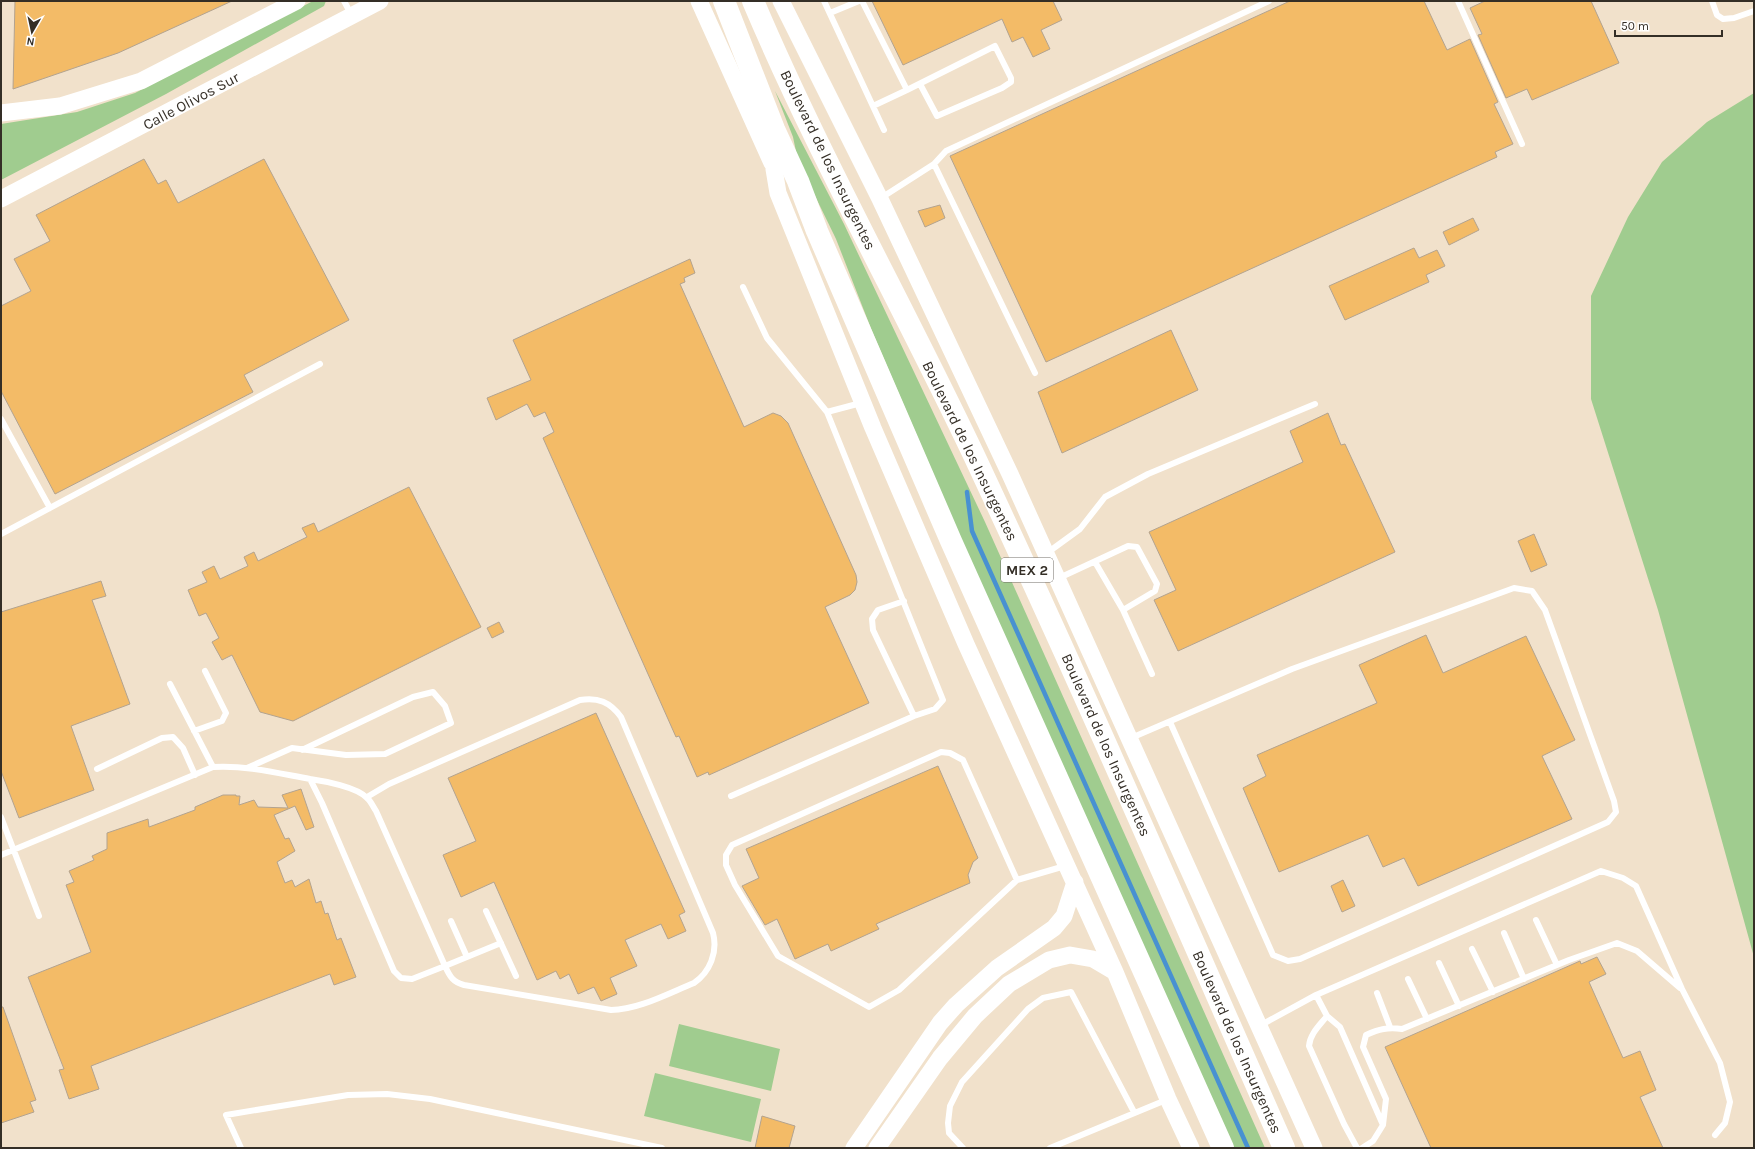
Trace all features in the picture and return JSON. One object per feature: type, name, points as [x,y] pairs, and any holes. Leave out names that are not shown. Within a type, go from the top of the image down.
[{"type":"highway","name":"Boulevard de los Insurgentes","points":[[724,1],[774,129],[798,181],[817,231],[951,541],[1223,1148]]},
{"type":"highway","name":"Boulevard de los Insurgentes","points":[[753,1],[772,45],[814,133],[976,461],[1048,615],[1284,1148]]},
{"type":"street","points":[[1,113],[60,106],[141,81],[297,1]]},
{"type":"street","name":"Calle Olivos Sur","points":[[1,199],[348,8],[380,1]]},
{"type":"street","points":[[699,1],[774,169]]},
{"type":"street","points":[[781,1],[880,199],[1058,579],[1314,1148]]},
{"type":"street","points":[[774,129],[774,169],[778,193],[863,403],[966,644],[1075,882],[1115,972],[1168,1099],[1191,1148]]},
{"type":"street","points":[[854,1148],[940,1023],[956,1005],[997,968],[1054,928],[1064,916],[1075,882]]},
{"type":"street","points":[[877,1148],[940,1058],[975,1016],[1009,984],[1049,960],[1070,955],[1093,960],[1115,972]]},
{"type":"street","points":[[882,1108],[898,1118]]},
{"type":"lane","points":[[824,1],[884,130]]},
{"type":"lane","points":[[830,13],[861,1],[907,90]]},
{"type":"lane","points":[[880,199],[934,164],[946,151],[1269,1]]},
{"type":"lane","points":[[1458,1],[1522,144]]},
{"type":"lane","points":[[1712,1],[1717,15],[1723,19],[1734,18],[1754,11]]},
{"type":"lane","points":[[873,106],[995,46],[1011,78],[1011,82],[1002,88],[937,116],[920,84]]},
{"type":"lane","points":[[934,164],[1035,373]]},
{"type":"lane","points":[[731,796],[914,716],[935,709],[943,700],[827,412],[767,338],[744,287]]},
{"type":"lane","points":[[1,534],[320,364]]},
{"type":"lane","points":[[827,412],[863,403]]},
{"type":"lane","points":[[1046,554],[1080,529],[1105,497],[1148,474],[1315,404]]},
{"type":"lane","points":[[1,419],[50,508]]},
{"type":"lane","points":[[1058,579],[1128,546],[1137,547],[1157,584],[1155,591],[1122,610]]},
{"type":"lane","points":[[1095,562],[1122,610],[1152,674]]},
{"type":"lane","points":[[1130,739],[1292,669],[1514,588],[1532,591],[1545,610],[1614,801],[1616,812],[1608,822],[1300,959],[1288,961],[1273,955],[1170,722]]},
{"type":"lane","points":[[904,601],[878,610],[872,619],[873,630],[914,716]]},
{"type":"lane","points":[[194,730],[222,721],[226,713],[206,671]]},
{"type":"lane","points":[[170,684],[213,767]]},
{"type":"lane","points":[[247,768],[292,748],[302,750],[346,755],[385,754],[452,723],[445,706],[434,692],[413,697],[302,750]]},
{"type":"lane","points":[[1,855],[14,851],[213,767],[234,766],[328,781],[367,797],[376,812],[445,966],[454,982],[611,1010],[620,1010],[632,1007],[681,988],[703,977],[707,971],[715,950],[715,942],[621,717],[608,703],[594,699],[580,700],[389,784],[367,797]]},
{"type":"lane","points":[[97,769],[162,738],[173,737],[183,748],[195,775]]},
{"type":"lane","points":[[1017,880],[963,760],[950,753],[941,752],[732,845],[726,855],[726,865],[735,885],[778,956],[869,1007],[899,990],[1017,880],[1067,865]]},
{"type":"lane","points":[[310,779],[394,971],[401,978],[412,979],[501,943]]},
{"type":"lane","points":[[1,817],[40,916]]},
{"type":"lane","points":[[1260,1026],[1316,995],[1601,871],[1623,878],[1636,886],[1682,990],[1720,1063],[1730,1102],[1724,1123],[1715,1135]]},
{"type":"lane","points":[[486,911],[516,976]]},
{"type":"lane","points":[[451,920],[467,957]]},
{"type":"lane","points":[[1536,920],[1556,965]]},
{"type":"lane","points":[[1504,933],[1524,978]]},
{"type":"lane","points":[[1362,1148],[1373,1141],[1383,1125],[1386,1099],[1363,1047],[1366,1035],[1377,1030],[1390,1027],[1402,1029],[1556,965],[1617,943],[1637,951],[1682,990]]},
{"type":"lane","points":[[1472,949],[1493,992]]},
{"type":"lane","points":[[1439,963],[1459,1006]]},
{"type":"lane","points":[[1408,979],[1427,1019]]},
{"type":"lane","points":[[963,1148],[949,1133],[948,1123],[950,1106],[962,1082],[1028,1009],[1043,998],[1071,992],[1134,1112]]},
{"type":"lane","points":[[1377,993],[1390,1027]]},
{"type":"lane","points":[[1316,995],[1327,1016],[1340,1028],[1383,1125]]},
{"type":"lane","points":[[1327,1016],[1310,1039],[1309,1046],[1344,1124],[1357,1148]]},
{"type":"lane","points":[[241,1148],[226,1115],[348,1095],[387,1094],[430,1099],[662,1148]]},
{"type":"lane","points":[[1050,1148],[1168,1099]]},
{"type":"green space","points":[[313,1],[326,1],[324,6],[166,94],[1,180],[1,124],[77,112],[135,93]]},
{"type":"green space","points":[[775,91],[844,224],[985,522],[1265,1148],[1231,1148],[1053,753],[872,331],[836,239],[798,161],[793,137]]},
{"type":"green space","points":[[1754,93],[1754,957],[1658,610],[1591,399],[1591,296],[1628,217],[1662,162],[1707,122]]},
{"type":"green space","points":[[679,1024],[780,1049],[771,1091],[669,1066]]},
{"type":"green space","points":[[655,1073],[761,1099],[751,1142],[644,1116]]},
{"type":"building","points":[[15,1],[232,1],[118,53],[13,89]]},
{"type":"building","points":[[872,1],[1053,1],[1062,20],[1041,30],[1050,49],[1033,57],[1023,37],[1012,42],[1002,19],[903,65]]},
{"type":"building","points":[[1290,1],[1424,1],[1447,50],[1470,39],[1498,102],[1494,104],[1513,144],[1495,152],[1497,157],[1046,362],[950,156]]},
{"type":"building","points":[[1485,1],[1591,1],[1619,63],[1532,100],[1527,89],[1506,98],[1478,35],[1482,34],[1470,8]]},
{"type":"building","points":[[144,159],[158,184],[166,180],[178,203],[264,159],[349,320],[244,375],[253,392],[55,494],[1,391],[1,306],[31,291],[14,259],[50,241],[36,215]]},
{"type":"building","points":[[940,205],[945,218],[925,227],[918,211]]},
{"type":"building","points":[[1473,218],[1479,230],[1449,245],[1443,232]]},
{"type":"building","points":[[1414,248],[1419,258],[1437,250],[1445,266],[1426,275],[1429,282],[1345,320],[1329,286]]},
{"type":"building","points":[[690,259],[695,273],[684,278],[685,282],[680,284],[744,427],[773,413],[781,416],[788,423],[856,575],[857,582],[855,590],[850,595],[825,607],[869,703],[709,775],[708,772],[697,777],[679,736],[676,737],[543,438],[554,432],[545,412],[534,417],[527,404],[496,420],[487,398],[531,380],[513,340]]},
{"type":"building","points":[[1171,330],[1198,390],[1062,453],[1038,392]]},
{"type":"building","points":[[1328,413],[1341,445],[1345,444],[1395,552],[1178,651],[1154,600],[1176,590],[1149,532],[1303,462],[1290,431]]},
{"type":"building","points":[[409,487],[481,627],[293,721],[260,712],[232,655],[222,660],[212,642],[219,638],[206,613],[199,616],[188,590],[207,582],[202,572],[214,566],[220,579],[248,566],[244,557],[254,552],[258,561],[307,537],[302,528],[314,523],[318,532]]},
{"type":"building","points":[[1534,534],[1547,565],[1531,572],[1518,541]]},
{"type":"building","points":[[101,581],[106,596],[92,600],[130,704],[71,726],[94,790],[19,818],[1,771],[1,612]]},
{"type":"building","points":[[499,622],[504,632],[492,638],[487,628]]},
{"type":"building","points":[[1426,635],[1443,673],[1526,636],[1575,740],[1542,756],[1572,819],[1418,886],[1404,858],[1383,867],[1368,835],[1279,872],[1243,788],[1266,776],[1257,755],[1377,703],[1359,665]]},
{"type":"building","points":[[596,713],[685,912],[679,915],[686,931],[668,939],[661,924],[625,940],[637,966],[610,978],[617,994],[601,1001],[594,987],[578,994],[569,974],[560,979],[556,971],[537,980],[494,882],[461,897],[443,855],[476,841],[448,778]]},
{"type":"building","points":[[938,766],[978,858],[973,862],[968,875],[970,883],[876,924],[879,929],[831,951],[828,944],[795,959],[777,919],[765,925],[742,886],[759,878],[746,849]]},
{"type":"building","points":[[301,789],[314,827],[306,830],[295,806],[274,815],[285,839],[289,838],[295,851],[277,862],[285,883],[292,880],[295,887],[309,879],[316,903],[321,901],[325,914],[328,913],[337,940],[341,938],[356,977],[334,985],[330,974],[91,1066],[99,1089],[69,1099],[59,1070],[64,1069],[28,977],[91,952],[66,885],[74,882],[69,871],[94,860],[92,856],[107,849],[107,833],[148,819],[149,827],[195,810],[195,807],[223,795],[240,796],[239,805],[254,800],[258,807],[288,808],[282,795]]},
{"type":"building","points":[[1343,880],[1355,906],[1342,912],[1331,886]]},
{"type":"building","points":[[1597,957],[1606,974],[1589,982],[1623,1058],[1640,1051],[1656,1090],[1640,1097],[1663,1148],[1431,1148],[1385,1047],[1580,961],[1581,964]]},
{"type":"building","points":[[1,1007],[3,1007],[36,1100],[30,1102],[34,1112],[1,1123]]},
{"type":"building","points":[[762,1116],[795,1126],[789,1148],[755,1148]]},
{"type":"waterway","points":[[967,492],[972,531],[1248,1148]]}]
